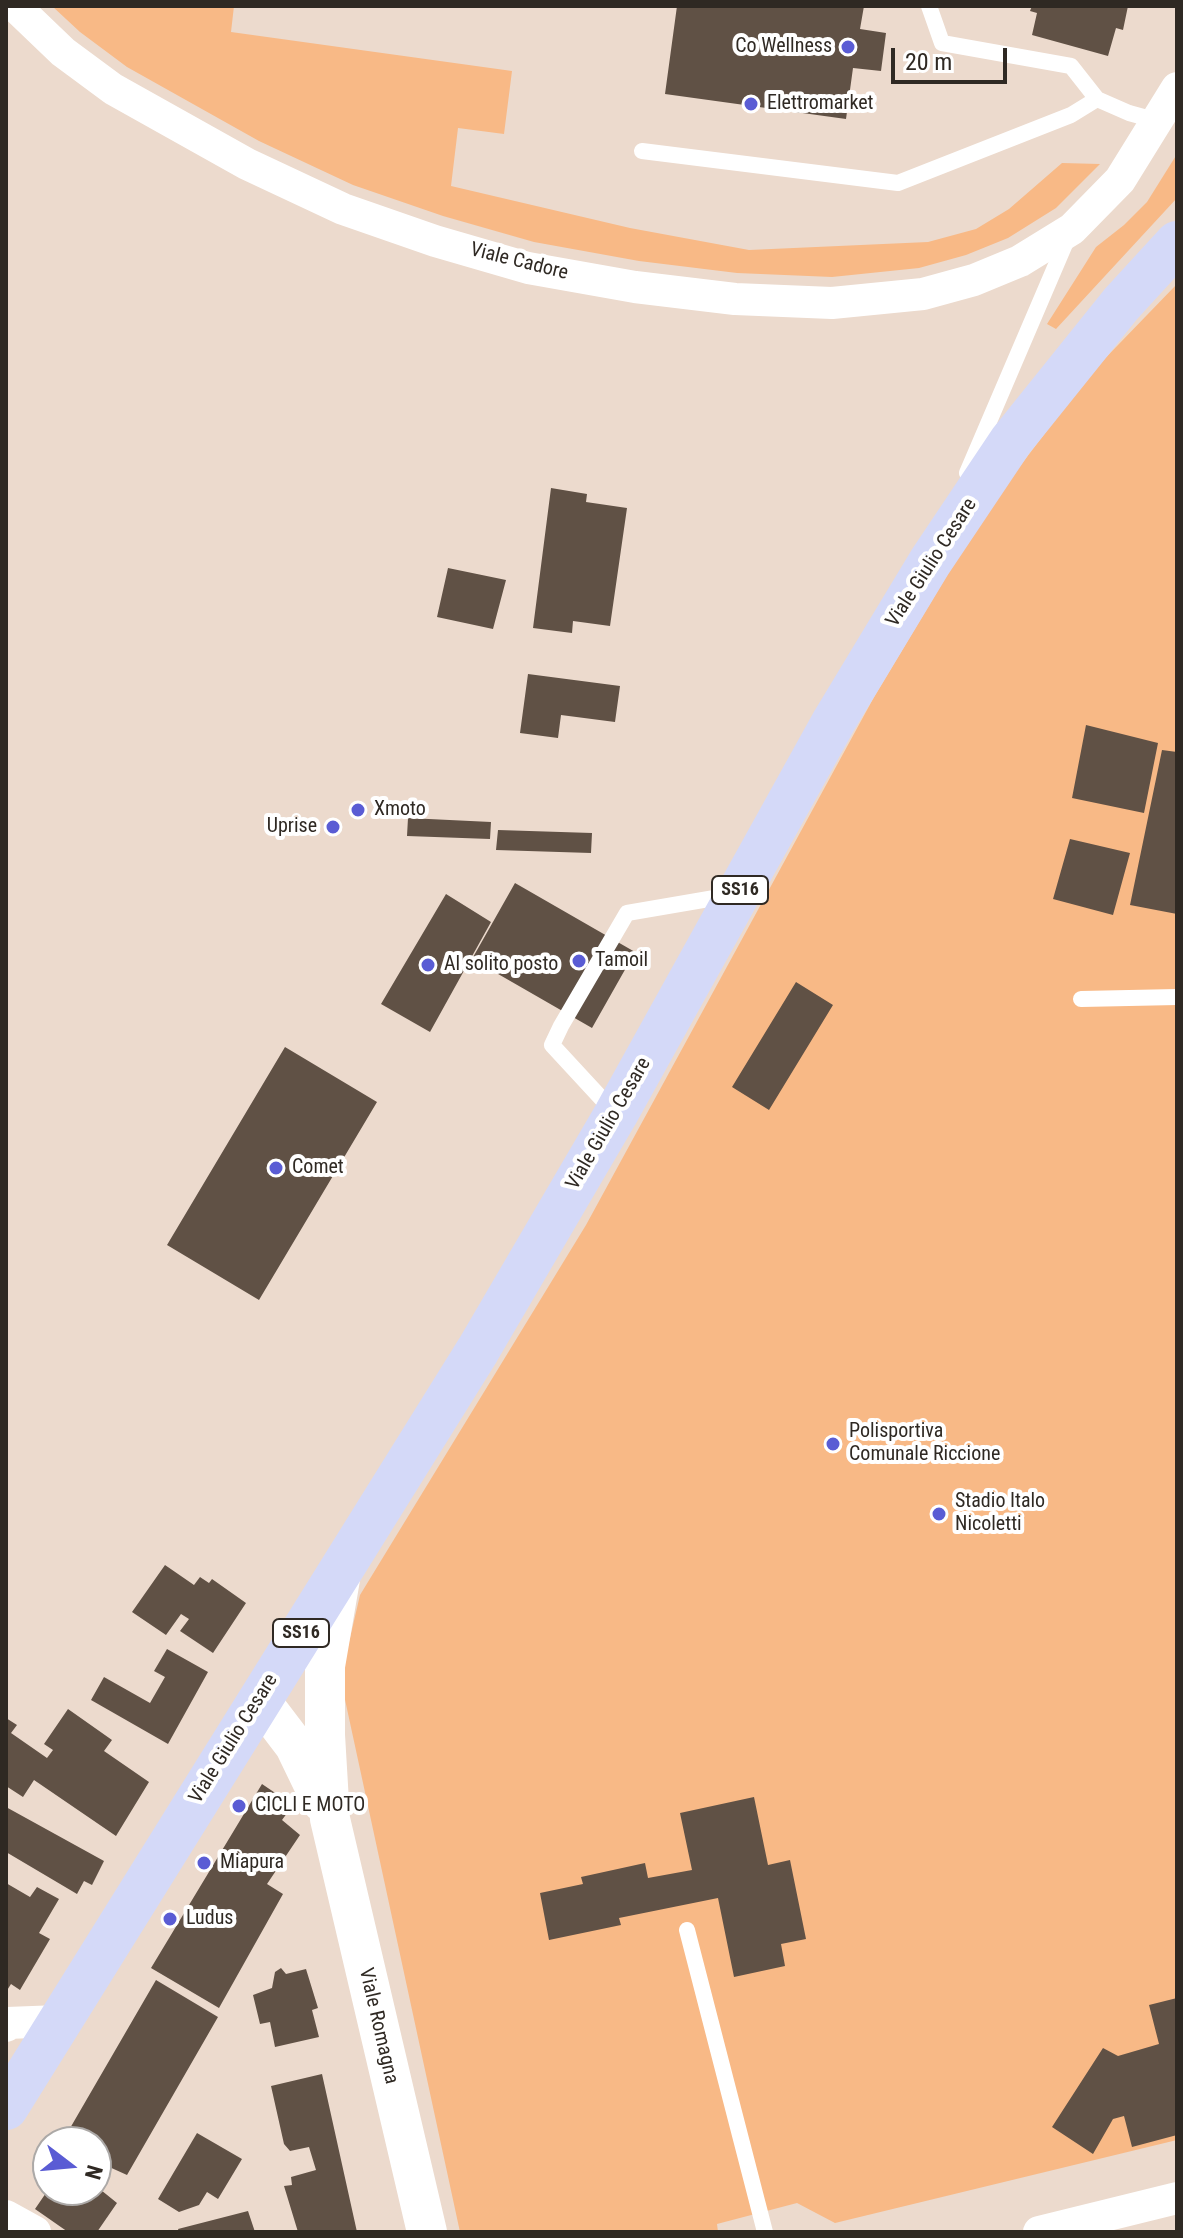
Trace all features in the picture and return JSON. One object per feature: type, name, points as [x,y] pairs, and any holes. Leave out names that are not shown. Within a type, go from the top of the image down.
[{"type":"main road","name":"Viale Giulio Cesare","points":[[6,2108],[478,1350],[616,1114],[834,721],[930,562],[1011,441],[1121,304],[1177,243]]},
{"type":"street","name":"Viale Cadore","points":[[15,6],[63,52],[113,89],[247,164],[343,209],[435,241],[528,268],[664,291],[735,299],[832,303],[923,294],[974,280],[1020,261],[1072,229]]},
{"type":"street","points":[[1072,229],[1120,180],[1177,88]]},
{"type":"street","name":"Viale Romagna","points":[[342,1565],[325,1666],[330,1819],[427,2232]]},
{"type":"street","name":"Viale Romagna","points":[[260,1700],[295,1746],[330,1819]]},
{"type":"street","points":[[6,2026],[7,2023],[59,2021]]},
{"type":"street","points":[[1039,2232],[1128,2221],[1177,2198]]},
{"type":"street","points":[[6,2216],[35,2232]]},
{"type":"lane","points":[[929,6],[942,43],[1071,66],[1097,99],[1158,121]]},
{"type":"lane","points":[[642,151],[898,183],[1071,115],[1097,99]]},
{"type":"lane","points":[[930,562],[1072,229]]},
{"type":"lane","points":[[616,1114],[552,1045],[561,1026],[627,913],[737,894]]},
{"type":"lane","points":[[1081,999],[1177,997]]},
{"type":"lane","points":[[687,1930],[765,2232]]},
{"type":"shaded area","points":[[52,6],[234,6],[231,32],[512,71],[504,134],[458,128],[451,186],[630,228],[749,250],[928,242],[976,229],[1009,209],[1062,163],[1100,164],[1056,208],[1008,238],[966,255],[919,268],[832,277],[737,273],[639,261],[534,242],[443,216],[353,185],[259,141],[127,67],[80,32]]},
{"type":"shaded area","points":[[1177,154],[1177,198],[1056,329],[1047,324],[1096,247],[1147,202]]},
{"type":"shaded area","name":"Polisportiva Comunale Riccione","points":[[1177,284],[1177,2140],[835,2223],[797,2203],[717,2224],[718,2232],[460,2232],[344,1695],[343,1668],[360,1595],[586,1225],[873,699],[983,515],[1089,375]]},
{"type":"building","points":[[677,6],[864,6],[860,29],[886,33],[881,71],[853,68],[846,119],[665,94]]},
{"type":"building","points":[[1032,6],[1128,6],[1123,30],[1116,28],[1108,56],[1032,35],[1037,13],[1030,11]]},
{"type":"building","points":[[551,488],[587,494],[586,502],[627,508],[610,626],[573,621],[572,633],[533,628]]},
{"type":"building","points":[[448,568],[506,580],[493,629],[437,617]]},
{"type":"building","points":[[528,674],[620,686],[615,722],[561,715],[558,738],[520,733]]},
{"type":"building","points":[[1086,725],[1158,743],[1144,813],[1072,798]]},
{"type":"building","points":[[1162,750],[1177,752],[1177,914],[1130,905]]},
{"type":"building","points":[[408,818],[491,822],[490,839],[407,836]]},
{"type":"building","points":[[498,830],[592,833],[591,853],[496,850]]},
{"type":"building","points":[[1070,839],[1130,853],[1113,915],[1053,899]]},
{"type":"building","points":[[515,883],[635,952],[592,1028],[472,959]]},
{"type":"building","points":[[446,894],[491,922],[430,1032],[381,1004]]},
{"type":"building","points":[[796,982],[833,1005],[769,1110],[732,1087]]},
{"type":"building","name":"Comet","points":[[285,1047],[377,1102],[259,1300],[167,1245]]},
{"type":"building","points":[[165,1565],[194,1585],[200,1577],[209,1583],[212,1579],[246,1603],[213,1653],[180,1631],[189,1619],[181,1614],[166,1635],[132,1612]]},
{"type":"building","points":[[167,1649],[208,1672],[168,1744],[91,1700],[104,1677],[150,1703],[165,1677],[154,1671]]},
{"type":"building","points":[[68,1709],[112,1740],[104,1751],[149,1782],[116,1836],[34,1780],[23,1797],[6,1786],[6,1718],[17,1725],[11,1733],[47,1758],[53,1750],[44,1744]]},
{"type":"building","points":[[262,1784],[293,1805],[282,1820],[300,1835],[267,1884],[283,1894],[219,2008],[151,1968]]},
{"type":"building","points":[[754,1797],[768,1865],[790,1860],[806,1939],[781,1944],[785,1966],[734,1977],[718,1898],[619,1918],[621,1925],[549,1940],[540,1893],[583,1884],[581,1877],[645,1863],[648,1878],[692,1870],[680,1813]]},
{"type":"building","points":[[6,1807],[104,1861],[92,1885],[84,1881],[77,1894],[6,1852]]},
{"type":"building","points":[[6,1883],[30,1897],[37,1887],[59,1899],[39,1933],[50,1939],[20,1990],[11,1984],[6,1992]]},
{"type":"building","points":[[281,1968],[286,1974],[306,1969],[318,2008],[312,2010],[319,2037],[275,2047],[270,2022],[260,2024],[253,1995],[272,1988],[275,1972]]},
{"type":"building","points":[[156,1980],[218,2017],[127,2175],[112,2168],[112,2126],[71,2126]]},
{"type":"building","points":[[1177,1998],[1177,2135],[1132,2147],[1124,2116],[1113,2119],[1093,2154],[1052,2127],[1103,2048],[1118,2056],[1159,2044],[1149,2005]]},
{"type":"building","points":[[322,2074],[357,2232],[298,2232],[284,2186],[292,2185],[291,2177],[316,2170],[309,2147],[290,2151],[284,2144],[271,2086]]},
{"type":"building","points":[[197,2133],[242,2159],[218,2199],[207,2192],[199,2205],[179,2212],[158,2199]]},
{"type":"building","points":[[112,2199],[117,2203],[97,2232],[68,2232],[35,2209],[37,2206],[112,2206]]},
{"type":"building","points":[[248,2211],[255,2232],[179,2232],[178,2229]]},
{"type":"place","name":"Co Wellness","points":[[848,47]]},
{"type":"place","name":"Elettromarket","points":[[751,104]]},
{"type":"place","name":"Xmoto","points":[[358,810]]},
{"type":"place","name":"Uprise","points":[[333,827]]},
{"type":"place","name":"Tamoil","points":[[579,961]]},
{"type":"place","name":"Al solito posto","points":[[428,965]]},
{"type":"place","name":"Comet","points":[[276,1168]]},
{"type":"place","name":"Polisportiva Comunale Riccione","points":[[833,1444]]},
{"type":"place","name":"Stadio Italo Nicoletti","points":[[939,1514]]},
{"type":"place","name":"CICLI E MOTO","points":[[239,1806]]},
{"type":"place","name":"Miapura","points":[[204,1863]]},
{"type":"place","name":"Ludus","points":[[170,1919]]}]
